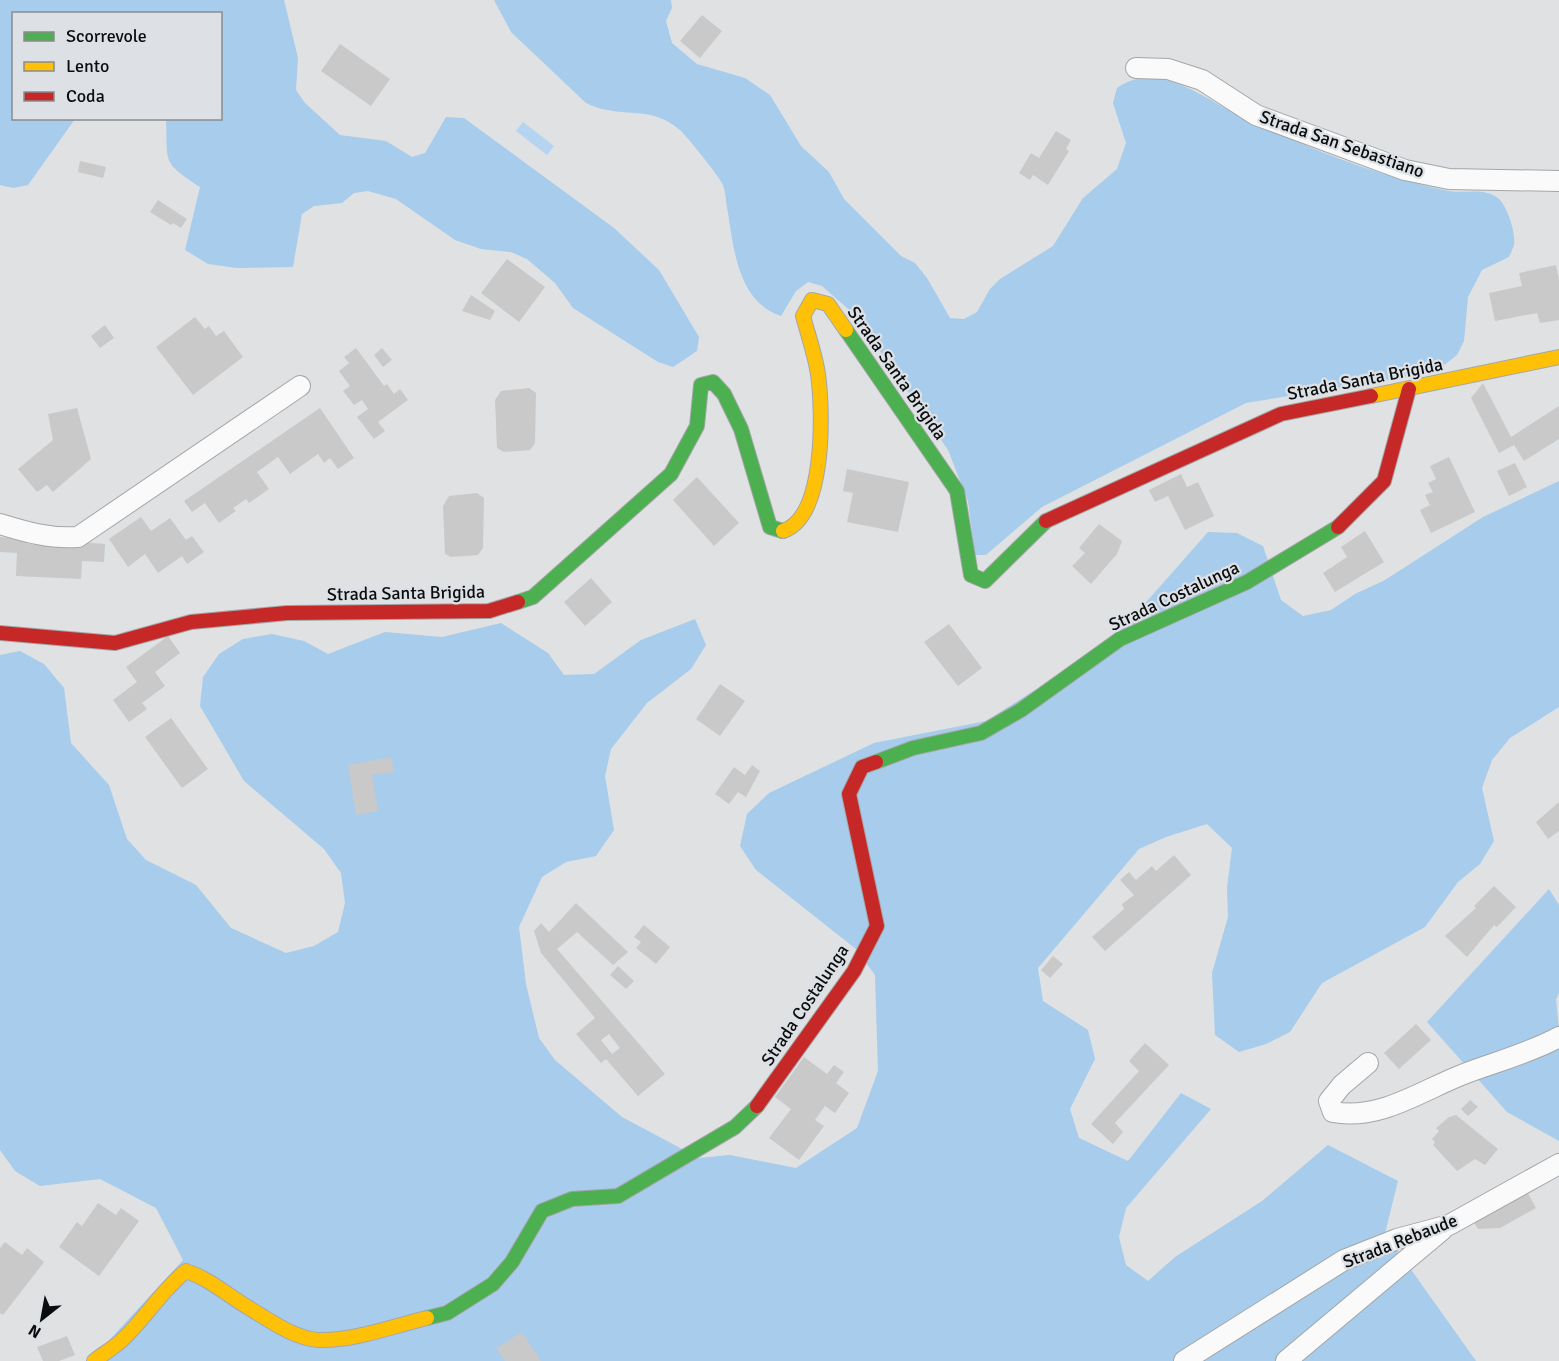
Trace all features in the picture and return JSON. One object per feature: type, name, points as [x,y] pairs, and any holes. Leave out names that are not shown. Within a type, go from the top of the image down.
[{"type":"street","name":"Strada San Sebastiano","points":[[1136,68],[1168,69],[1202,80],[1256,115],[1405,170],[1449,179],[1559,181]]},
{"type":"street","name":"Strada Santa Brigida","points":[[0,633],[116,643],[191,622],[287,613],[489,611],[533,597],[671,474],[697,426],[701,385],[713,382],[723,390],[748,451],[770,527],[784,531],[798,523],[808,507],[815,473],[820,429],[818,376],[803,316],[812,300],[828,304],[957,491],[971,575],[985,581],[1050,517],[1167,462],[1281,414],[1559,357]]},
{"type":"street","points":[[0,524],[29,533],[58,538],[78,537],[300,386]]},
{"type":"street","name":"Strada Costalunga","points":[[94,1361],[121,1341],[156,1303],[167,1286],[186,1271],[206,1278],[247,1307],[291,1332],[318,1340],[346,1337],[447,1313],[493,1284],[513,1263],[542,1211],[572,1199],[618,1196],[735,1127],[754,1110],[854,971],[877,926],[849,794],[862,767],[913,748],[981,733],[1021,710],[1120,639],[1247,582],[1341,525],[1384,481],[1409,389]]},
{"type":"street","points":[[1368,1063],[1342,1085],[1329,1101],[1333,1112],[1351,1115],[1403,1102],[1449,1079],[1559,1037]]},
{"type":"street","name":"Strada Rebaude","points":[[1184,1361],[1344,1260],[1397,1239],[1449,1225],[1559,1164]]},
{"type":"street","points":[[1286,1361],[1356,1304],[1386,1274],[1449,1225]]},
{"type":"shaded area","points":[[0,0],[284,0],[298,58],[296,90],[305,103],[340,135],[386,141],[412,157],[425,153],[446,117],[464,118],[614,228],[659,270],[699,337],[697,351],[673,367],[658,362],[573,308],[555,283],[527,259],[511,252],[481,249],[455,240],[396,199],[368,191],[354,193],[342,203],[314,206],[302,214],[293,267],[237,268],[208,264],[185,250],[200,187],[179,172],[169,160],[166,120],[222,120],[222,12],[12,12],[12,120],[74,120],[28,185],[13,188],[0,185]]},
{"type":"shaded area","points":[[494,0],[671,0],[672,8],[666,21],[672,43],[697,64],[745,78],[770,95],[801,146],[829,172],[844,199],[901,256],[915,263],[927,278],[950,318],[964,319],[977,312],[990,289],[1000,279],[1053,246],[1083,198],[1117,169],[1126,143],[1113,103],[1117,88],[1132,80],[1164,79],[1179,84],[1263,127],[1357,165],[1449,191],[1480,192],[1492,195],[1498,198],[1508,213],[1514,234],[1514,245],[1509,257],[1482,270],[1468,297],[1464,341],[1457,355],[1435,372],[1246,403],[1042,507],[986,555],[975,555],[968,501],[948,450],[855,315],[822,286],[808,282],[796,291],[781,316],[767,309],[747,288],[741,274],[736,259],[723,185],[685,135],[670,122],[658,117],[611,111],[586,103],[511,32]]},
{"type":"shaded area","points":[[523,122],[554,146],[547,155],[516,131]]},
{"type":"shaded area","points":[[1559,481],[1559,707],[1510,738],[1492,760],[1482,788],[1494,841],[1480,864],[1458,882],[1425,927],[1322,983],[1290,1032],[1266,1044],[1239,1052],[1215,1035],[1212,973],[1228,917],[1227,888],[1232,848],[1207,824],[1166,837],[1139,849],[1038,968],[1043,1001],[1088,1030],[1095,1059],[1070,1109],[1079,1138],[1128,1161],[1181,1093],[1211,1109],[1126,1208],[1119,1237],[1126,1265],[1148,1281],[1175,1257],[1262,1201],[1328,1145],[1398,1181],[1385,1233],[1476,1361],[90,1361],[183,1260],[156,1208],[100,1179],[40,1186],[15,1171],[0,1150],[0,655],[20,651],[44,664],[64,688],[71,743],[109,785],[127,839],[146,860],[196,885],[231,928],[286,953],[314,946],[338,932],[345,903],[341,873],[324,849],[244,781],[200,706],[203,677],[219,654],[243,639],[272,634],[304,641],[328,654],[385,632],[442,637],[501,623],[548,653],[564,675],[594,674],[641,640],[695,619],[706,645],[691,669],[647,703],[611,749],[605,776],[614,830],[596,856],[566,862],[542,877],[519,927],[526,984],[539,1038],[555,1060],[622,1117],[699,1158],[730,1155],[796,1168],[857,1128],[878,1071],[875,975],[856,949],[756,870],[740,846],[747,814],[769,793],[874,743],[986,721],[1111,642],[1208,532],[1237,533],[1263,546],[1281,600],[1303,616],[1331,610],[1355,594],[1385,580],[1483,517]]},
{"type":"shaded area","points":[[1549,889],[1559,905],[1559,993],[1556,999],[1559,1029],[1559,1141],[1507,1112],[1427,1022]]},
{"type":"building","points":[[702,15],[722,31],[700,58],[680,41]]},
{"type":"building","points":[[340,44],[390,79],[371,106],[321,71]]},
{"type":"building","points":[[1056,131],[1071,140],[1066,149],[1069,151],[1048,185],[1033,175],[1030,180],[1019,173],[1031,153],[1039,158]]},
{"type":"building","points":[[80,161],[106,167],[103,178],[78,172]]},
{"type":"building","points":[[158,200],[187,219],[181,228],[173,223],[171,225],[150,212]]},
{"type":"building","points":[[507,259],[545,287],[519,322],[481,293]]},
{"type":"building","points":[[1556,265],[1559,280],[1559,320],[1540,323],[1537,313],[1495,321],[1489,293],[1522,286],[1519,273]]},
{"type":"building","points":[[471,295],[495,311],[490,320],[462,311]]},
{"type":"building","points":[[195,317],[205,329],[209,326],[216,336],[224,331],[243,357],[193,395],[156,347]]},
{"type":"building","points":[[105,325],[114,338],[100,348],[91,336]]},
{"type":"building","points":[[356,348],[384,386],[387,384],[394,394],[400,389],[408,400],[378,422],[385,431],[374,439],[357,417],[368,409],[362,400],[354,405],[343,391],[350,386],[339,371],[349,363],[344,357]]},
{"type":"building","points":[[382,348],[392,360],[383,367],[374,355]]},
{"type":"building","points":[[1483,383],[1511,437],[1559,406],[1559,439],[1524,461],[1514,445],[1499,453],[1471,398]]},
{"type":"building","points":[[529,388],[536,393],[535,443],[530,450],[504,452],[497,448],[495,400],[501,391]]},
{"type":"building","points":[[77,408],[91,459],[53,492],[47,485],[37,492],[18,469],[53,440],[48,414]]},
{"type":"building","points":[[320,408],[354,458],[338,469],[330,458],[324,463],[318,454],[290,474],[278,457],[257,472],[269,489],[249,503],[246,499],[233,508],[236,511],[219,523],[205,503],[192,512],[184,501]]},
{"type":"building","points":[[1449,457],[1475,512],[1431,533],[1420,510],[1430,505],[1425,495],[1433,492],[1428,483],[1436,479],[1430,466]]},
{"type":"building","points":[[1515,463],[1527,487],[1509,496],[1497,471]]},
{"type":"building","points":[[847,469],[909,482],[898,532],[847,522],[853,493],[843,491]]},
{"type":"building","points":[[1181,474],[1187,487],[1198,482],[1214,516],[1185,530],[1168,496],[1155,502],[1149,490]]},
{"type":"building","points":[[697,477],[739,523],[714,546],[673,500]]},
{"type":"building","points":[[477,493],[484,498],[483,548],[478,555],[451,557],[445,554],[443,506],[449,496]]},
{"type":"building","points":[[141,517],[151,531],[170,518],[186,540],[192,536],[204,552],[187,564],[182,556],[158,573],[145,554],[128,567],[109,539]]},
{"type":"building","points":[[1099,524],[1122,541],[1117,554],[1091,584],[1072,566],[1085,553],[1079,548]]},
{"type":"building","points":[[1365,531],[1384,562],[1335,592],[1323,573],[1347,557],[1341,547]]},
{"type":"building","points":[[0,537],[28,539],[28,544],[78,547],[79,542],[105,544],[104,562],[82,561],[81,579],[16,576],[17,553],[0,552]]},
{"type":"building","points":[[591,578],[612,602],[585,626],[564,602]]},
{"type":"building","points":[[949,624],[982,668],[958,686],[924,642]]},
{"type":"building","points":[[168,636],[180,653],[155,672],[165,686],[142,703],[147,709],[129,722],[113,700],[137,682],[126,667]]},
{"type":"building","points":[[720,684],[745,701],[720,736],[696,719]]},
{"type":"building","points":[[171,718],[208,769],[182,788],[145,737]]},
{"type":"building","points":[[391,757],[394,772],[372,775],[378,811],[356,815],[348,765]]},
{"type":"building","points":[[752,765],[760,771],[746,797],[738,792],[729,804],[715,794],[734,767],[745,775]]},
{"type":"building","points":[[1559,802],[1559,831],[1548,839],[1536,822]]},
{"type":"building","points":[[1174,855],[1191,875],[1105,951],[1092,937],[1124,909],[1122,904],[1134,895],[1120,880],[1129,872],[1136,880],[1152,866],[1156,871]]},
{"type":"building","points":[[1494,886],[1516,907],[1497,927],[1494,925],[1467,957],[1445,936],[1476,908],[1474,906]]},
{"type":"building","points":[[576,903],[628,952],[613,965],[577,932],[557,949],[665,1074],[638,1096],[606,1059],[601,1063],[576,1034],[595,1018],[541,953],[534,931],[541,923],[549,932]],"holes":[[[609,1034],[620,1048],[612,1054],[601,1040]]]},
{"type":"building","points":[[644,925],[670,947],[656,964],[636,948],[641,942],[634,937]]},
{"type":"building","points":[[1053,956],[1063,964],[1050,978],[1041,970]]},
{"type":"building","points":[[618,966],[634,981],[626,989],[610,975]]},
{"type":"building","points":[[1416,1024],[1431,1040],[1399,1069],[1384,1053]]},
{"type":"building","points":[[1145,1043],[1169,1065],[1115,1123],[1123,1132],[1113,1144],[1091,1124],[1139,1071],[1129,1061]]},
{"type":"building","points":[[804,1057],[827,1074],[834,1065],[844,1072],[836,1083],[849,1093],[835,1113],[825,1106],[815,1120],[824,1126],[799,1160],[769,1138],[791,1109],[775,1097]]},
{"type":"building","points":[[1470,1100],[1478,1107],[1468,1116],[1461,1109]]},
{"type":"building","points":[[1456,1115],[1498,1149],[1485,1165],[1475,1159],[1457,1171],[1433,1145],[1435,1142],[1432,1139],[1439,1131],[1436,1128],[1449,1117]]},
{"type":"building","points":[[1524,1186],[1536,1208],[1500,1228],[1478,1229],[1470,1216]]},
{"type":"building","points":[[98,1203],[116,1215],[121,1208],[139,1221],[99,1276],[59,1247],[77,1222],[82,1226]]},
{"type":"building","points":[[5,1242],[22,1255],[27,1248],[44,1262],[3,1315],[0,1313],[0,1248]]},
{"type":"building","points":[[522,1332],[541,1361],[505,1361],[496,1348]]},
{"type":"building","points":[[67,1336],[75,1355],[59,1361],[43,1361],[37,1347]]},
{"type":"traffic: fast","points":[[846,330],[957,491],[971,575],[985,581],[1046,521]]},
{"type":"traffic: fast","points":[[518,602],[533,597],[671,474],[697,426],[701,385],[713,382],[724,394],[741,429],[770,527],[783,531]]},
{"type":"traffic: fast","points":[[876,762],[913,748],[981,733],[1021,710],[1120,639],[1247,582],[1338,527]]},
{"type":"traffic: fast","points":[[427,1318],[447,1313],[493,1284],[512,1262],[542,1211],[572,1199],[618,1196],[735,1127],[757,1106]]},
{"type":"traffic: slow","points":[[783,531],[797,522],[807,506],[814,485],[818,461],[820,391],[818,374],[803,316],[812,300],[828,304],[846,330]]},
{"type":"traffic: slow","points":[[1371,396],[1559,357]]},
{"type":"traffic: slow","points":[[94,1361],[121,1341],[186,1271],[211,1283],[282,1328],[310,1339],[346,1338],[427,1318]]},
{"type":"traffic: jam","points":[[1338,527],[1384,481],[1409,389]]},
{"type":"traffic: jam","points":[[1046,521],[1281,414],[1371,396]]},
{"type":"traffic: jam","points":[[0,633],[115,643],[191,622],[287,613],[489,611],[518,602]]},
{"type":"traffic: jam","points":[[757,1106],[854,971],[877,926],[849,794],[862,767],[876,762]]}]
